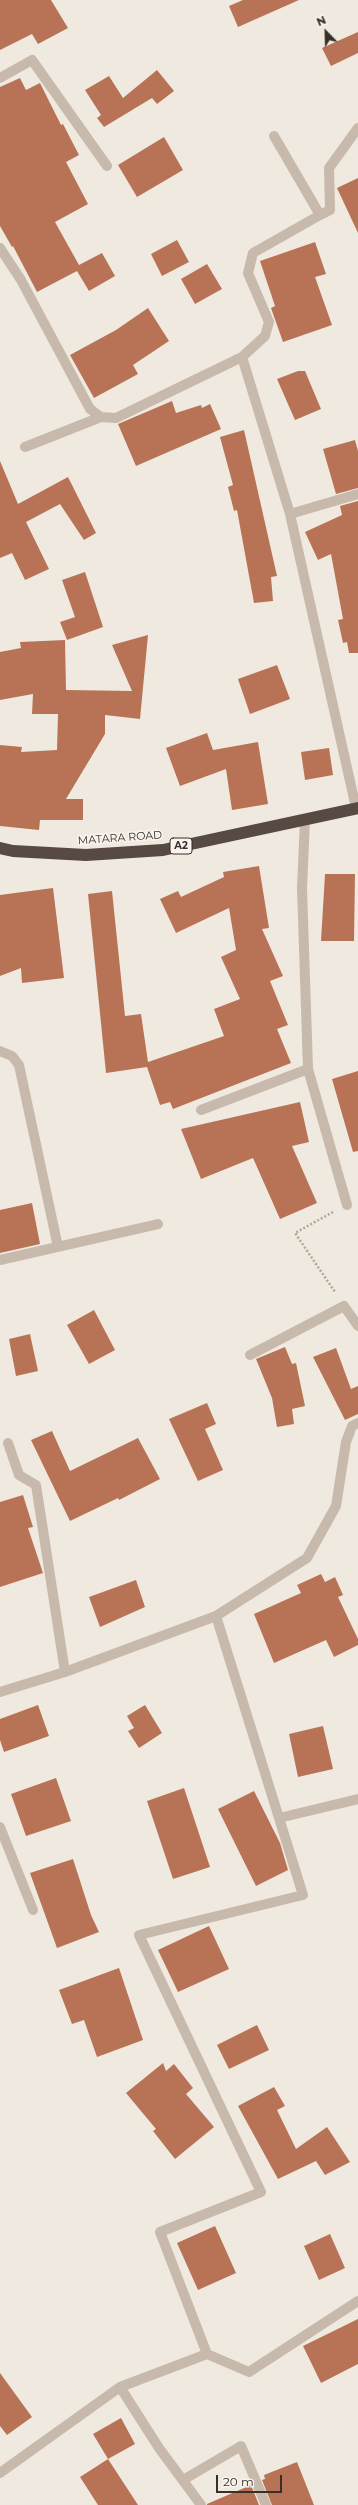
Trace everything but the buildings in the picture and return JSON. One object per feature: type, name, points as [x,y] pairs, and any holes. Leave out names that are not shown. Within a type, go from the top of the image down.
[{"type":"highway","name":"MATARA ROAD","points":[[0,848],[86,855],[163,850],[357,808]]},
{"type":"street","points":[[0,78],[32,60],[107,166]]},
{"type":"street","points":[[25,447],[101,417],[116,418],[242,357],[264,336],[269,322],[248,273],[253,253],[330,210],[329,168],[358,128]]},
{"type":"street","points":[[274,136],[320,216]]},
{"type":"street","points":[[0,248],[21,280],[90,409],[101,417]]},
{"type":"street","points":[[242,357],[290,514],[357,808]]},
{"type":"street","points":[[290,514],[358,494]]},
{"type":"street","points":[[305,819],[302,888],[308,1069],[347,1205]]},
{"type":"street","points":[[0,1051],[12,1056],[19,1065],[58,1246]]},
{"type":"street","points":[[201,1110],[308,1069]]},
{"type":"street","points":[[0,1260],[158,1224]]},
{"type":"street","points":[[250,1355],[344,1306],[358,1326]]},
{"type":"street","points":[[0,1692],[65,1672],[216,1616],[307,1558],[336,1506],[346,1442],[352,1426],[358,1423]]},
{"type":"street","points":[[8,1443],[19,1475],[36,1485],[65,1672]]},
{"type":"street","points":[[207,2354],[160,2232],[261,2192],[139,1935],[303,1895],[216,1616]]},
{"type":"street","points":[[278,1818],[358,1799]]},
{"type":"street","points":[[0,1827],[34,1910]]},
{"type":"street","points":[[0,2473],[120,2387],[207,2354],[249,2372],[358,2301]]},
{"type":"street","points":[[120,2387],[183,2480],[202,2505]]},
{"type":"street","points":[[183,2480],[241,2446],[266,2505]]},
{"type":"path","points":[[344,1306],[295,1233],[347,1205]]}]
